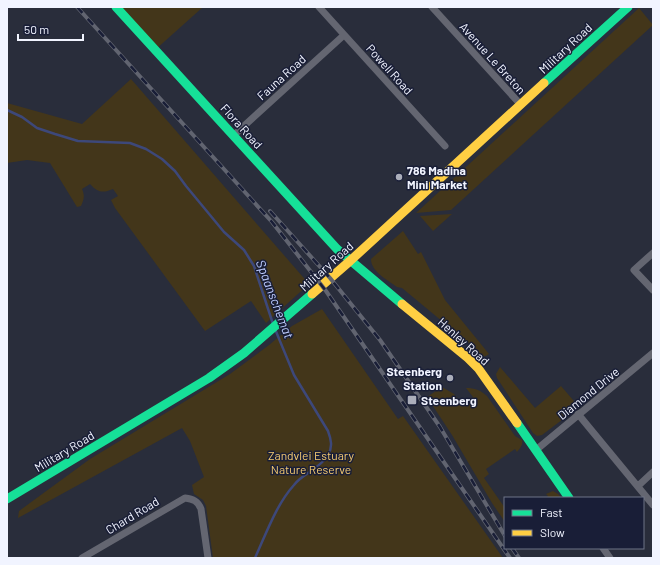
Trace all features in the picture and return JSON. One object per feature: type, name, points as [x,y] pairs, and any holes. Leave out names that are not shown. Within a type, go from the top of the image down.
[{"type":"main road","name":"Flora Road","points":[[116,7],[337,249],[350,261]]},
{"type":"main road","name":"Military Road","points":[[7,499],[209,378],[244,353],[350,261],[628,7]]},
{"type":"main road","name":"Henley Road","points":[[350,261],[468,358],[478,368],[568,497]]},
{"type":"street","name":"Powell Road","points":[[319,7],[445,146]]},
{"type":"street","name":"Avenue Le Breton","points":[[432,7],[521,105]]},
{"type":"street","name":"Fauna Road","points":[[234,135],[344,35]]},
{"type":"street","points":[[653,253],[634,270],[653,290]]},
{"type":"street","name":"Diamond Drive","points":[[536,450],[653,353]]},
{"type":"street","points":[[578,414],[653,505]]},
{"type":"street","points":[[638,486],[653,472]]},
{"type":"street","name":"Chard Road","points":[[82,558],[185,498],[195,501],[199,504],[201,509],[208,558]]},
{"type":"street","points":[[604,549],[610,558]]},
{"type":"green space","points":[[116,7],[203,7],[155,50]]},
{"type":"green space","points":[[639,8],[653,25],[451,210],[416,213]]},
{"type":"green space","points":[[131,79],[309,284],[266,323],[251,301],[205,331],[115,208],[111,200],[118,196],[113,189],[98,191],[90,184],[82,189],[84,194],[83,199],[81,206],[77,207],[50,163],[27,160],[7,163],[7,103],[82,124]]},
{"type":"green space","points":[[452,214],[433,231],[420,216]]},
{"type":"green space","points":[[403,231],[418,254],[421,252],[445,300],[489,354],[483,357],[478,356],[474,352],[472,346],[402,288],[397,287],[374,268],[371,259]]},
{"type":"green space","name":"Zandvlei Estuary Nature Reserve","points":[[322,309],[398,419],[403,416],[503,558],[213,558],[206,506],[203,500],[194,494],[192,485],[204,477],[190,441],[182,428],[18,518],[19,511],[90,459],[230,374],[292,326]]},
{"type":"green space","points":[[500,367],[535,408],[561,386],[579,407],[542,435],[537,436],[533,433],[497,378],[496,374]]},
{"type":"green space","points":[[442,387],[454,394],[462,404],[473,397],[466,388],[475,389],[482,392],[487,396],[515,436],[522,440],[521,446],[517,452],[515,449],[486,469],[489,474],[484,478],[504,507],[504,521],[452,435],[427,397]]},
{"type":"green space","points":[[553,491],[561,497],[547,497],[548,496],[546,494]]},
{"type":"waterway","name":"Spaanschemat","points":[[7,110],[22,117],[37,128],[55,134],[78,141],[130,143],[146,149],[162,159],[175,171],[224,232],[244,250],[254,266],[273,324]]},
{"type":"waterway","name":"Spaanschemat","points":[[255,558],[282,501],[302,477],[325,460],[330,452],[331,446],[328,431],[294,375],[275,329]]},
{"type":"railway","points":[[77,7],[272,222],[326,291],[510,558]]},
{"type":"railway","points":[[270,211],[330,278],[380,340],[440,427],[504,534]]},
{"type":"railway","points":[[513,549],[519,558]]},
{"type":"traffic: fast","points":[[116,7],[337,249],[402,304]]},
{"type":"traffic: fast","points":[[544,83],[628,7]]},
{"type":"traffic: fast","points":[[7,499],[209,378],[244,353],[312,294]]},
{"type":"traffic: fast","points":[[517,423],[568,497]]},
{"type":"traffic: slow","points":[[312,294],[544,83]]},
{"type":"traffic: slow","points":[[402,304],[468,358],[478,368],[517,423]]},
{"type":"place","name":"786 Madina Mini Market","points":[[399,177]]},
{"type":"place","name":"Steenberg Station","points":[[450,378]]},
{"type":"place","name":"Steenberg","points":[[412,400]]}]
